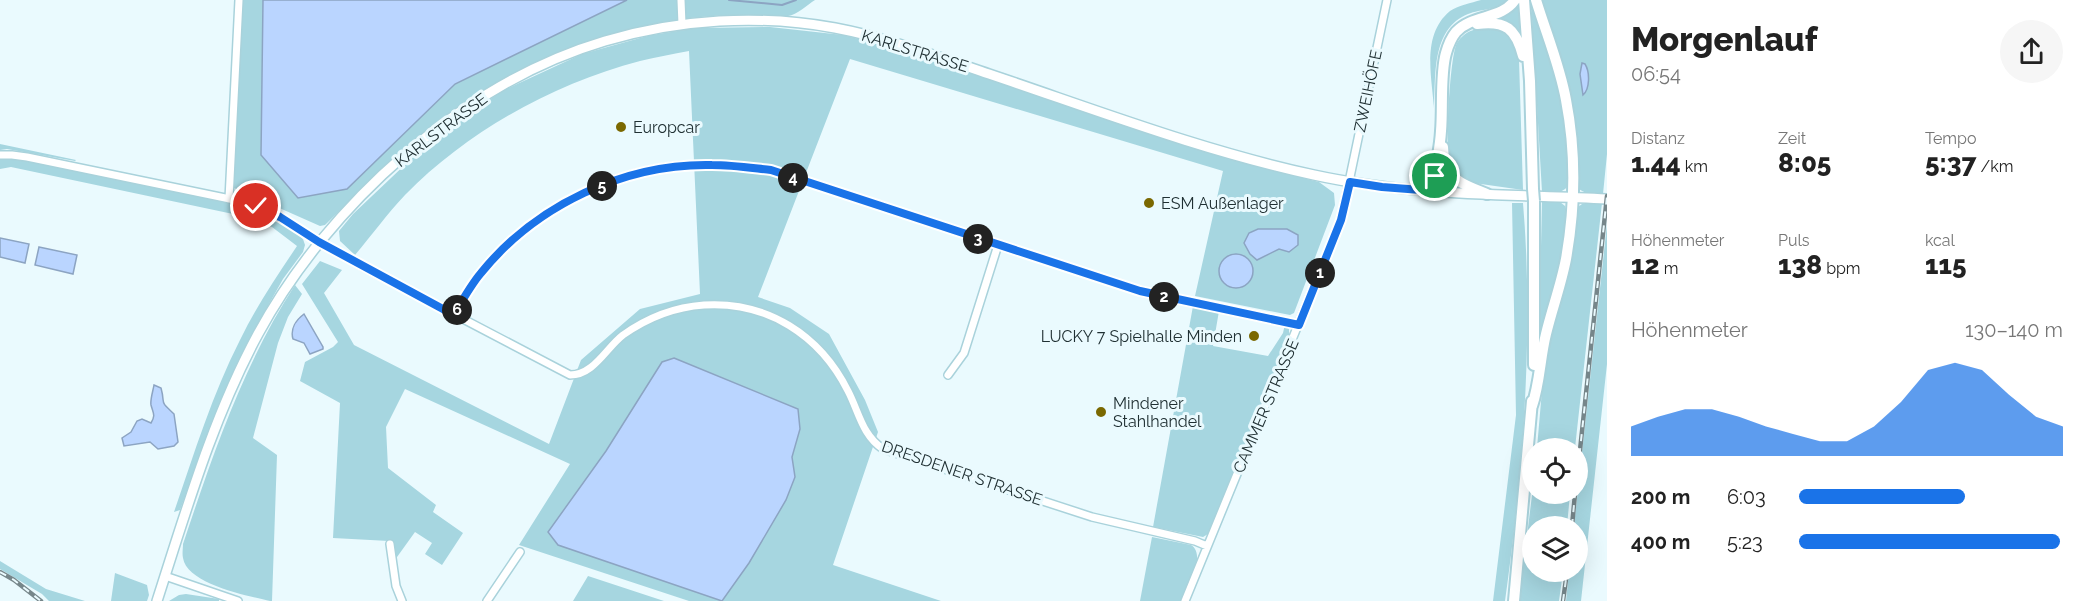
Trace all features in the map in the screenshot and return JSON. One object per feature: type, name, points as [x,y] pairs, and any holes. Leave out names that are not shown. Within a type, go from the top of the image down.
[{"type":"main road","points":[[1436,191],[1445,55],[1450,41],[1465,25],[1476,19],[1501,13],[1515,0]]},
{"type":"main road","points":[[1514,601],[1532,406],[1534,356],[1530,81],[1524,0]]},
{"type":"main road","points":[[1532,406],[1536,394],[1542,349],[1566,261],[1572,197],[1572,138],[1566,99],[1536,0]]},
{"type":"main road","points":[[1465,25],[1487,22],[1512,29],[1521,45],[1530,81]]},
{"type":"main road","points":[[1436,191],[1443,185],[1445,168],[1441,132]]},
{"type":"main road","points":[[1445,168],[1452,178],[1487,194]]},
{"type":"street","points":[[229,199],[239,0]]},
{"type":"street","name":"ZWEIHÖFE","points":[[1350,182],[1386,0]]},
{"type":"street","points":[[681,6],[682,24]]},
{"type":"street","name":"KARLSTRASSE","points":[[158,601],[222,411],[239,370],[293,276],[319,242],[368,189],[457,114],[531,70],[602,42],[682,24],[722,21],[810,24],[853,32],[899,44],[1246,159],[1350,182]]},
{"type":"street","name":"DRESDENER STRASSE","points":[[0,156],[27,157],[256,206],[280,217],[319,242],[454,315],[570,375],[586,373],[622,336],[655,317],[693,306],[711,305],[732,305],[773,316],[808,337],[822,351],[843,380],[869,437],[883,449],[1092,517],[1207,546]]},
{"type":"street","points":[[454,315],[480,274],[498,254],[540,218],[566,202],[601,186],[646,171],[712,165],[771,170],[1140,291],[1299,325]]},
{"type":"street","points":[[1350,182],[1436,191],[1607,199]]},
{"type":"street","name":"CAMMER STRASSE","points":[[1185,601],[1341,220],[1350,182]]},
{"type":"street","points":[[948,375],[963,353],[998,245]]},
{"type":"street","points":[[390,544],[396,586],[402,601]]},
{"type":"street","points":[[487,601],[520,552]]},
{"type":"street","points":[[165,576],[238,601]]},
{"type":"shaded area","points":[[242,0],[263,0],[261,155],[347,189],[455,84],[627,0],[815,0],[798,12],[783,17],[743,15],[704,17],[639,27],[588,42],[538,62],[491,87],[447,116],[399,155],[325,225],[320,226],[234,188],[232,185]]},
{"type":"shaded area","points":[[263,0],[627,0],[455,84],[347,189],[298,198],[261,155]]},
{"type":"shaded area","points":[[1481,0],[1507,0],[1494,8],[1468,14],[1456,21],[1447,31],[1438,55],[1434,109],[1430,57],[1435,32],[1450,11]]},
{"type":"shaded area","points":[[1539,0],[1607,0],[1607,154],[1603,194],[1586,192],[1577,187],[1575,130]]},
{"type":"shaded area","points":[[1520,1],[1522,33],[1511,24],[1493,17]]},
{"type":"shaded area","points":[[1531,2],[1556,81],[1568,142],[1569,181],[1563,191],[1557,192],[1542,192]]},
{"type":"shaded area","points":[[770,27],[843,35],[901,50],[1228,159],[1319,182],[1334,193],[1335,205],[1294,313],[1290,315],[1195,296],[1223,171],[850,59],[758,297],[790,308],[829,334],[865,400],[878,432],[833,565],[941,601],[689,601],[519,545],[570,464],[405,389],[386,427],[388,468],[436,505],[433,512],[463,533],[442,565],[425,554],[432,543],[415,532],[392,564],[389,541],[333,538],[340,403],[300,381],[305,362],[338,342],[302,284],[320,261],[342,270],[324,293],[354,345],[549,444],[581,360],[640,309],[700,294],[689,51],[640,61],[575,83],[544,97],[484,131],[456,150],[405,195],[355,255],[340,241],[339,231],[353,214],[430,141],[502,91],[582,54],[651,35],[698,28]]},
{"type":"shaded area","points":[[1493,27],[1512,34],[1519,59],[1523,190],[1474,183],[1459,178],[1449,162],[1449,101],[1454,51],[1457,43],[1468,32]]},
{"type":"shaded area","points":[[1582,63],[1587,67],[1588,76],[1587,89],[1583,95],[1580,74]]},
{"type":"shaded area","points":[[0,144],[76,160],[7,149],[0,150]]},
{"type":"shaded area","points":[[0,158],[26,159],[238,204],[276,219],[294,230],[303,239],[305,245],[303,252],[283,279],[255,329],[221,400],[180,510],[174,512],[204,425],[230,361],[246,328],[297,246],[272,227],[233,214],[11,167],[0,169]]},
{"type":"shaded area","points":[[1542,200],[1560,202],[1565,206],[1567,214],[1557,281],[1539,338]]},
{"type":"shaded area","points":[[1512,203],[1523,203],[1527,352],[1522,452],[1505,601],[1493,601],[1516,415]]},
{"type":"shaded area","points":[[1602,203],[1576,438],[1538,438],[1544,367],[1574,210],[1582,204]]},
{"type":"shaded area","points":[[1607,224],[1607,364],[1588,537],[1588,516],[1575,516],[1576,504],[1588,504],[1588,438],[1584,438]]},
{"type":"shaded area","points":[[1258,229],[1287,229],[1298,235],[1298,245],[1289,252],[1279,249],[1257,260],[1250,254],[1244,243],[1249,233]]},
{"type":"shaded area","points":[[0,238],[29,244],[25,263],[0,257]]},
{"type":"shaded area","points":[[39,247],[77,255],[73,274],[35,265]]},
{"type":"shaded area","points":[[1236,254],[1248,259],[1253,271],[1248,283],[1236,288],[1224,283],[1219,271],[1224,259]]},
{"type":"shaded area","points":[[295,285],[302,294],[288,317],[278,343],[253,438],[277,455],[272,601],[270,601],[220,587],[195,575],[187,567],[183,558],[183,544],[218,444],[245,378],[276,315]]},
{"type":"shaded area","points":[[1193,306],[1219,311],[1213,346],[1268,356],[1283,333],[1285,324],[1289,329],[1289,338],[1208,534],[1203,537],[1153,527]]},
{"type":"shaded area","points":[[304,314],[323,347],[310,354],[304,343],[293,339],[292,335],[294,325]]},
{"type":"shaded area","points":[[674,358],[798,409],[800,429],[792,457],[795,477],[786,500],[749,563],[722,601],[558,545],[548,532],[606,451],[662,362]]},
{"type":"shaded area","points":[[154,385],[161,388],[164,404],[174,414],[178,442],[174,446],[158,449],[150,442],[124,446],[122,438],[131,432],[137,421],[142,419],[151,423],[153,420],[151,403]]},
{"type":"shaded area","points":[[1531,504],[1569,504],[1568,516],[1529,516]]},
{"type":"shaded area","points":[[1152,537],[1191,545],[1195,550],[1197,556],[1194,571],[1181,601],[1140,601]]},
{"type":"shaded area","points":[[0,561],[46,589],[85,601],[49,601],[42,594],[0,569]]},
{"type":"shaded area","points":[[115,573],[147,585],[149,595],[147,601],[111,601]]},
{"type":"shaded area","points":[[588,576],[664,601],[573,601]]},
{"type":"shaded area","points":[[1522,577],[1522,582],[1562,582],[1559,601],[1519,601]]},
{"type":"shaded area","points":[[1568,582],[1583,582],[1581,601],[1566,601]]},
{"type":"shaded area","points":[[186,594],[219,599],[219,601],[169,601]]},
{"type":"waterway","points":[[729,0],[782,5],[796,0]]},
{"type":"railway","points":[[1581,438],[1607,196]]},
{"type":"railway","points":[[1573,516],[1574,504]]},
{"type":"railway","points":[[0,572],[41,601]]},
{"type":"railway","points":[[1563,601],[1566,582]]},
{"type":"place","name":"Europcar","points":[[621,127]]},
{"type":"place","name":"ESM Außenlager","points":[[1149,203]]},
{"type":"place","name":"LUCKY 7 Spielhalle Minden","points":[[1254,336]]},
{"type":"place","name":"Mindener Stahlhandel","points":[[1101,412]]},
{"type":"route","points":[[256,206],[280,217],[319,242],[454,315],[480,274],[498,254],[540,218],[598,187],[646,171],[688,165],[771,170],[1140,291],[1299,325],[1341,220],[1350,182],[1434,191],[1435,176]]}]
